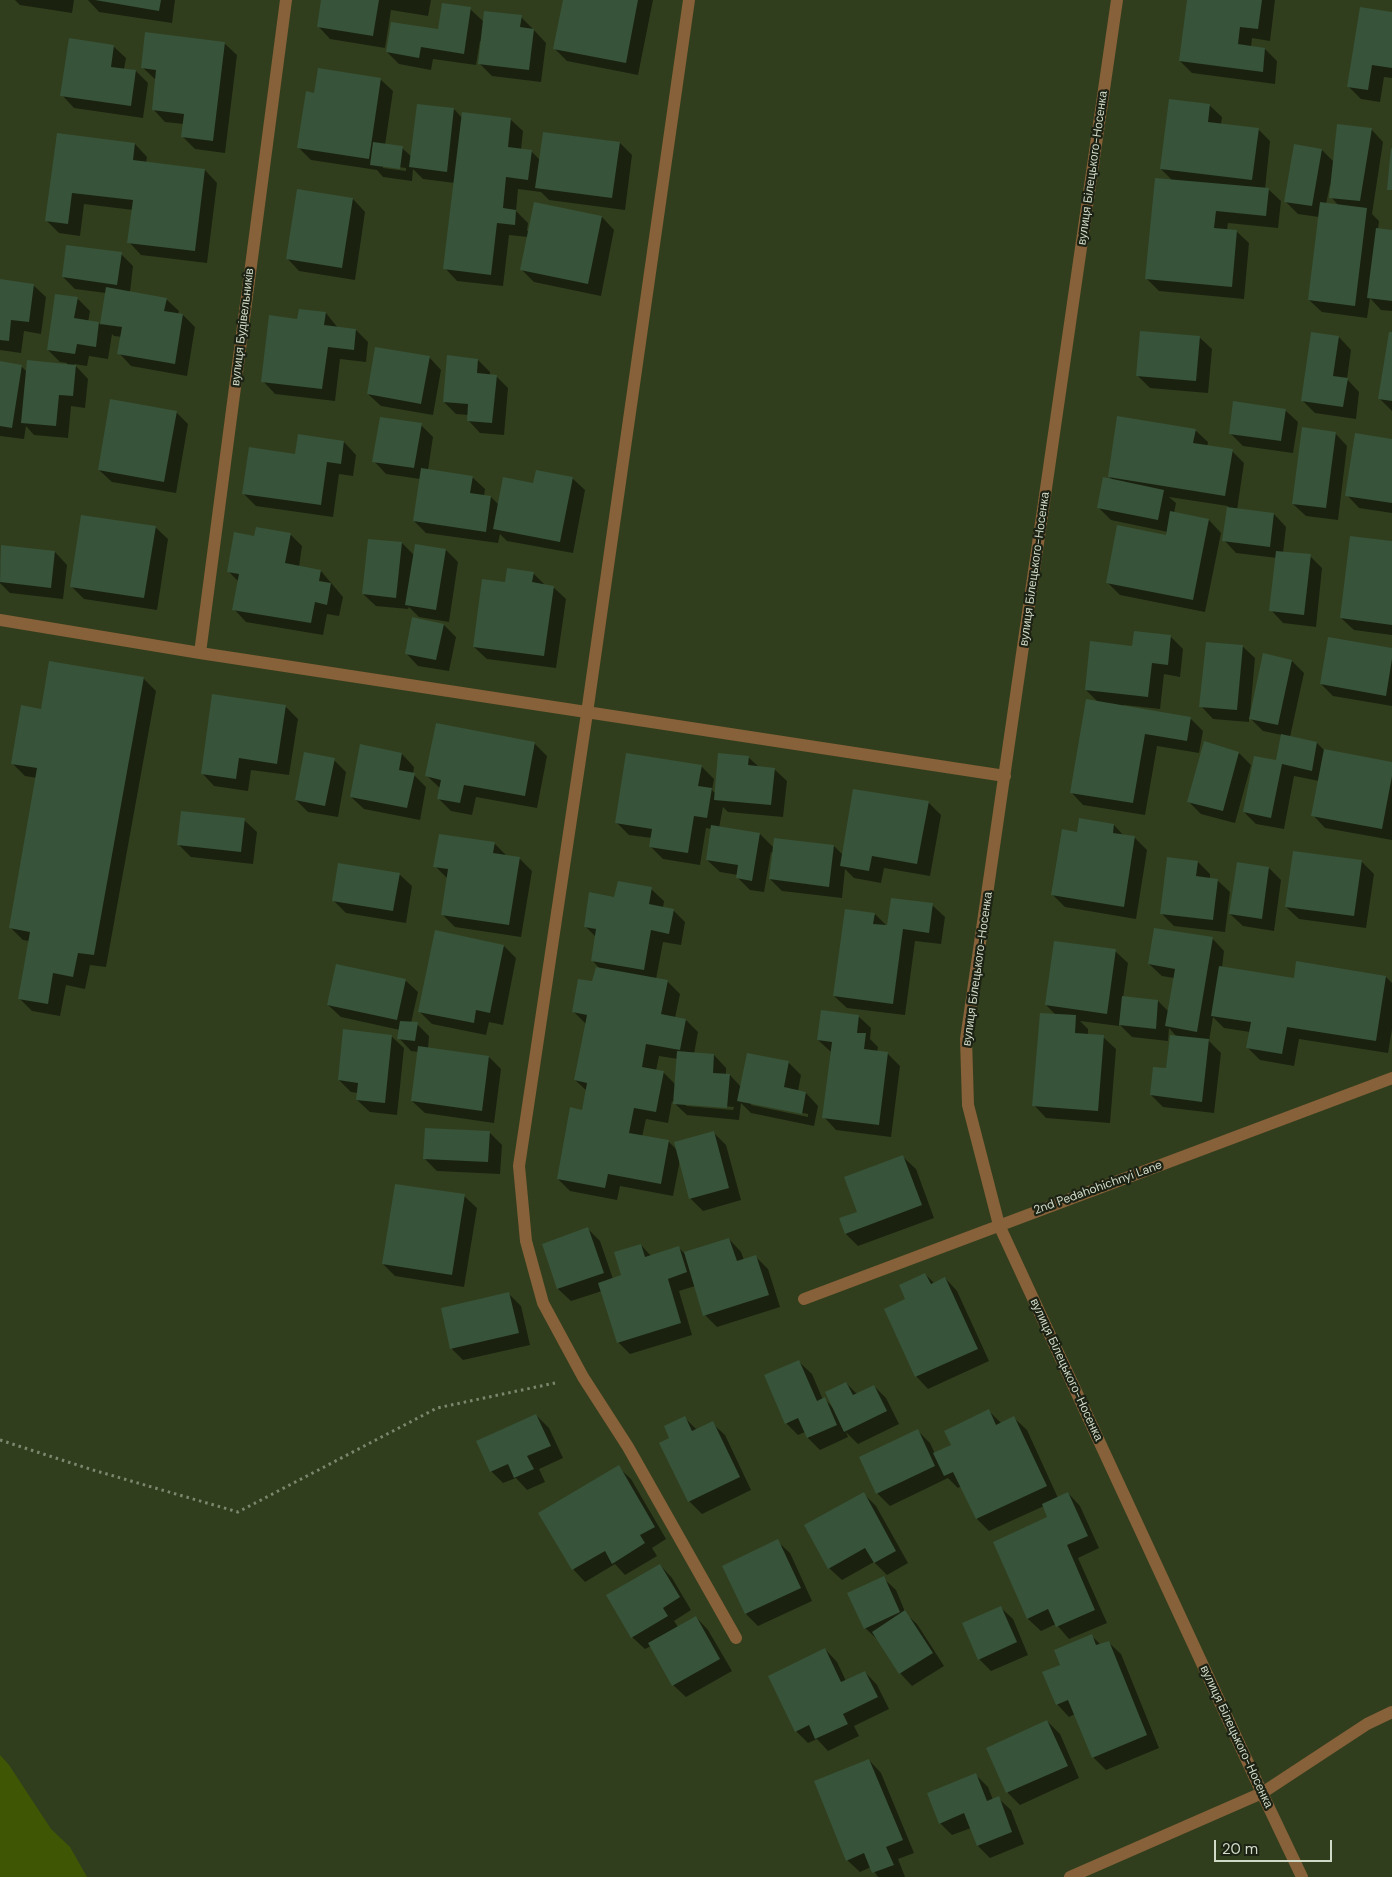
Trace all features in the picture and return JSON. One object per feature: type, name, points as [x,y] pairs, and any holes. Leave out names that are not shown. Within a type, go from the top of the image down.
[{"type":"street","name":"вулиця Будівельників","points":[[200,653],[286,0]]},
{"type":"street","points":[[689,0],[587,712],[519,1166],[526,1241],[543,1302],[583,1377],[628,1447],[736,1638]]},
{"type":"street","name":"вулиця Білецького-Носенка","points":[[1117,0],[966,1040],[968,1105],[999,1225],[1302,1877]]},
{"type":"street","points":[[0,620],[200,653],[1005,776]]},
{"type":"street","name":"2nd Pedahohichnyi Lane","points":[[804,1299],[1392,1078]]},
{"type":"street","points":[[1070,1877],[1262,1793],[1367,1724],[1392,1712]]},
{"type":"path","points":[[0,1440],[93,1470],[238,1512],[437,1408],[583,1377]]},
{"type":"green space","points":[[0,1755],[9,1765],[51,1829],[70,1847],[87,1877],[0,1877]]},
{"type":"building","points":[[95,0],[161,0],[159,11]]},
{"type":"building","points":[[321,0],[379,0],[373,36],[317,27]]},
{"type":"building","points":[[563,0],[638,0],[626,63],[553,49]]},
{"type":"building","points":[[1187,0],[1262,0],[1258,29],[1240,27],[1238,44],[1265,48],[1263,72],[1179,61]]},
{"type":"building","points":[[442,3],[471,7],[464,54],[421,47],[419,58],[386,52],[391,22],[438,29]]},
{"type":"building","points":[[1360,7],[1392,12],[1392,68],[1372,65],[1368,90],[1347,87]]},
{"type":"building","points":[[484,11],[522,15],[520,27],[534,29],[529,70],[478,64]]},
{"type":"building","points":[[145,32],[225,42],[213,141],[181,137],[184,114],[152,110],[156,70],[141,68]]},
{"type":"building","points":[[69,38],[114,45],[111,67],[136,70],[131,106],[60,96]]},
{"type":"building","points":[[318,68],[381,78],[369,159],[297,148],[306,91],[314,93]]},
{"type":"building","points":[[1169,99],[1210,104],[1208,122],[1259,128],[1252,180],[1160,169]]},
{"type":"building","points":[[417,104],[454,108],[447,172],[409,167]]},
{"type":"building","points":[[462,112],[511,118],[508,147],[532,150],[528,180],[506,177],[503,208],[516,210],[515,225],[497,223],[491,275],[443,269]]},
{"type":"building","points":[[1337,124],[1372,128],[1360,201],[1329,198]]},
{"type":"building","points":[[543,132],[620,142],[612,198],[535,188]]},
{"type":"building","points":[[57,133],[135,143],[133,160],[205,169],[195,251],[127,243],[133,200],[72,193],[68,224],[45,221]]},
{"type":"building","points":[[373,142],[403,146],[400,169],[370,165]]},
{"type":"building","points":[[1294,144],[1322,149],[1312,206],[1284,202]]},
{"type":"building","points":[[1391,148],[1392,190],[1387,190]]},
{"type":"building","points":[[1155,178],[1269,188],[1266,216],[1216,211],[1214,228],[1237,230],[1232,287],[1145,279]]},
{"type":"building","points":[[297,189],[353,198],[342,268],[286,259]]},
{"type":"building","points":[[534,202],[602,216],[588,284],[520,270]]},
{"type":"building","points":[[1320,202],[1367,208],[1355,306],[1308,300]]},
{"type":"building","points":[[1376,228],[1392,230],[1392,301],[1367,298]]},
{"type":"building","points":[[66,245],[122,252],[117,285],[62,277]]},
{"type":"building","points":[[0,279],[34,284],[29,322],[11,320],[9,341],[0,340]]},
{"type":"building","points":[[106,287],[167,298],[164,311],[183,314],[175,364],[117,354],[122,327],[100,324]]},
{"type":"building","points":[[55,294],[78,297],[74,318],[99,322],[96,347],[77,344],[75,354],[47,350]]},
{"type":"building","points":[[299,309],[326,312],[324,325],[356,329],[354,350],[328,347],[322,389],[261,382],[269,315],[297,319]]},
{"type":"building","points":[[1140,331],[1200,336],[1196,381],[1136,376]]},
{"type":"building","points":[[1311,332],[1339,336],[1333,376],[1348,378],[1343,407],[1301,401]]},
{"type":"building","points":[[1389,332],[1392,332],[1392,401],[1378,399]]},
{"type":"building","points":[[375,347],[430,356],[421,404],[367,394]]},
{"type":"building","points":[[447,355],[478,359],[477,373],[497,375],[492,423],[467,421],[468,404],[443,402]]},
{"type":"building","points":[[27,360],[76,365],[73,396],[59,395],[56,426],[21,423]]},
{"type":"building","points":[[0,361],[22,365],[12,428],[0,426]]},
{"type":"building","points":[[110,399],[177,411],[164,482],[98,470]]},
{"type":"building","points":[[1233,401],[1286,409],[1281,441],[1229,434]]},
{"type":"building","points":[[1117,416],[1196,429],[1193,443],[1233,449],[1225,496],[1108,477]]},
{"type":"building","points":[[380,417],[422,423],[414,468],[372,462]]},
{"type":"building","points":[[1302,427],[1336,432],[1326,508],[1292,504]]},
{"type":"building","points":[[1355,433],[1392,439],[1392,503],[1345,496]]},
{"type":"building","points":[[298,434],[344,441],[341,464],[327,462],[321,505],[242,494],[249,447],[295,454]]},
{"type":"building","points":[[421,468],[473,476],[470,493],[491,496],[486,532],[413,521]]},
{"type":"building","points":[[536,470],[573,477],[560,542],[493,529],[503,477],[533,483]]},
{"type":"building","points":[[1103,477],[1164,490],[1158,520],[1097,508]]},
{"type":"building","points":[[1227,507],[1274,513],[1270,547],[1222,541]]},
{"type":"building","points":[[1170,511],[1209,519],[1193,600],[1106,583],[1117,525],[1166,535]]},
{"type":"building","points":[[81,515],[156,526],[144,598],[70,587]]},
{"type":"building","points":[[256,527],[291,533],[285,563],[321,570],[319,581],[331,583],[327,605],[315,602],[311,623],[232,610],[239,574],[227,572],[234,532],[254,536]]},
{"type":"building","points":[[1350,536],[1392,541],[1392,625],[1340,618]]},
{"type":"building","points":[[368,539],[402,542],[396,598],[362,594]]},
{"type":"building","points":[[415,544],[446,549],[436,610],[405,605]]},
{"type":"building","points":[[1,545],[55,551],[51,588],[0,582]]},
{"type":"building","points":[[1276,551],[1311,554],[1304,615],[1269,611]]},
{"type":"building","points":[[507,568],[534,572],[532,582],[554,586],[544,656],[473,647],[482,579],[505,582]]},
{"type":"building","points":[[412,617],[444,624],[436,660],[405,654]]},
{"type":"building","points":[[1134,631],[1171,635],[1168,665],[1152,663],[1148,697],[1085,690],[1090,641],[1132,646]]},
{"type":"building","points":[[1328,637],[1392,648],[1386,696],[1320,684]]},
{"type":"building","points":[[1206,642],[1243,645],[1237,710],[1199,707]]},
{"type":"building","points":[[1263,653],[1292,660],[1278,725],[1249,719]]},
{"type":"building","points":[[49,661],[144,677],[94,955],[78,953],[73,977],[53,973],[48,1004],[18,999],[30,932],[9,928],[37,768],[11,764],[21,705],[41,709]]},
{"type":"building","points":[[212,694],[286,705],[277,764],[239,758],[236,779],[201,774]]},
{"type":"building","points":[[1086,699],[1191,717],[1187,741],[1145,734],[1133,803],[1070,793]]},
{"type":"building","points":[[436,723],[535,742],[525,796],[464,785],[460,803],[437,799],[441,780],[425,776]]},
{"type":"building","points":[[1281,734],[1317,742],[1312,771],[1282,764],[1271,818],[1243,812],[1254,756],[1276,760]]},
{"type":"building","points":[[1204,741],[1239,752],[1223,811],[1187,802]]},
{"type":"building","points":[[360,744],[402,753],[399,770],[415,773],[407,808],[350,797]]},
{"type":"building","points":[[1324,749],[1392,762],[1392,776],[1382,829],[1311,816]]},
{"type":"building","points":[[304,752],[335,758],[325,806],[295,800]]},
{"type":"building","points":[[626,753],[702,765],[698,786],[712,788],[707,818],[694,816],[688,853],[649,847],[652,829],[615,823]]},
{"type":"building","points":[[718,753],[749,756],[748,765],[775,768],[771,805],[714,800]]},
{"type":"building","points":[[853,789],[929,801],[917,864],[872,856],[869,871],[840,866]]},
{"type":"building","points":[[181,811],[245,818],[241,852],[177,845]]},
{"type":"building","points":[[1079,818],[1114,824],[1113,833],[1135,836],[1124,907],[1051,895],[1062,829],[1077,832]]},
{"type":"building","points":[[711,825],[760,833],[752,881],[736,878],[738,865],[706,860]]},
{"type":"building","points":[[439,834],[495,842],[493,853],[520,857],[509,925],[441,915],[448,869],[433,867]]},
{"type":"building","points":[[774,838],[834,845],[829,887],[769,879]]},
{"type":"building","points":[[1293,851],[1362,860],[1354,916],[1285,907]]},
{"type":"building","points":[[1167,857],[1198,861],[1196,876],[1218,879],[1213,920],[1160,914]]},
{"type":"building","points":[[1237,862],[1269,867],[1262,919],[1229,914]]},
{"type":"building","points":[[338,863],[400,873],[393,911],[332,901]]},
{"type":"building","points":[[618,881],[652,887],[649,904],[674,909],[669,934],[651,930],[644,970],[591,961],[596,929],[584,927],[589,892],[614,897]]},
{"type":"building","points":[[891,898],[933,903],[929,933],[903,929],[893,1004],[833,996],[845,909],[875,913],[873,924],[887,925]]},
{"type":"building","points":[[1154,928],[1213,937],[1197,1032],[1165,1026],[1175,969],[1148,964]]},
{"type":"building","points":[[435,930],[504,945],[490,1013],[476,1010],[474,1023],[418,1012]]},
{"type":"building","points":[[1054,941],[1116,949],[1107,1014],[1045,1005]]},
{"type":"building","points":[[1296,961],[1386,976],[1376,1041],[1287,1027],[1282,1054],[1246,1048],[1251,1022],[1211,1016],[1219,966],[1294,978]]},
{"type":"building","points":[[336,964],[406,979],[397,1020],[327,1005]]},
{"type":"building","points":[[596,967],[668,980],[661,1014],[686,1019],[680,1050],[646,1044],[642,1067],[664,1071],[656,1112],[634,1108],[629,1133],[669,1140],[661,1184],[608,1174],[605,1188],[557,1179],[570,1107],[582,1110],[587,1083],[574,1080],[587,1015],[572,1012],[578,979],[592,981]]},
{"type":"building","points":[[1122,996],[1158,1000],[1156,1029],[1119,1025]]},
{"type":"building","points":[[821,1010],[859,1015],[857,1033],[866,1033],[864,1049],[888,1052],[879,1125],[822,1118],[832,1042],[817,1040]]},
{"type":"building","points":[[1040,1013],[1076,1015],[1075,1033],[1104,1035],[1098,1111],[1032,1106]]},
{"type":"building","points":[[400,1021],[418,1022],[415,1041],[397,1039]]},
{"type":"building","points":[[343,1029],[392,1035],[385,1103],[356,1100],[358,1083],[338,1080]]},
{"type":"building","points":[[1170,1035],[1209,1039],[1202,1102],[1150,1095],[1153,1067],[1166,1068]]},
{"type":"building","points":[[418,1046],[489,1056],[482,1111],[411,1101]]},
{"type":"building","points":[[677,1051],[714,1054],[713,1073],[730,1074],[727,1108],[673,1104]]},
{"type":"building","points":[[747,1053],[789,1061],[784,1087],[806,1092],[802,1114],[737,1101]]},
{"type":"building","points":[[425,1128],[490,1131],[488,1162],[423,1159]]},
{"type":"building","points":[[714,1131],[729,1188],[689,1199],[674,1142]]},
{"type":"building","points":[[903,1155],[922,1205],[845,1234],[839,1218],[857,1212],[844,1177]]},
{"type":"building","points":[[395,1184],[465,1194],[452,1275],[382,1264]]},
{"type":"building","points":[[588,1227],[604,1273],[557,1289],[542,1244]]},
{"type":"building","points":[[729,1238],[737,1261],[756,1255],[769,1295],[703,1316],[684,1252]]},
{"type":"building","points":[[641,1244],[645,1257],[679,1246],[687,1272],[668,1279],[681,1323],[617,1343],[598,1283],[621,1275],[614,1252]]},
{"type":"building","points":[[925,1273],[931,1284],[945,1277],[978,1349],[915,1377],[884,1309],[905,1299],[899,1285]]},
{"type":"building","points":[[509,1292],[519,1333],[450,1349],[441,1308]]},
{"type":"building","points":[[799,1360],[817,1401],[825,1397],[837,1425],[807,1438],[798,1418],[785,1424],[764,1375]]},
{"type":"building","points":[[846,1382],[853,1395],[874,1385],[887,1411],[844,1432],[825,1392]]},
{"type":"building","points":[[989,1409],[996,1425],[1014,1416],[1047,1486],[976,1519],[953,1472],[944,1476],[933,1453],[951,1445],[944,1431]]},
{"type":"building","points":[[536,1414],[551,1446],[527,1456],[534,1469],[514,1478],[508,1464],[490,1472],[476,1441]]},
{"type":"building","points":[[685,1416],[692,1431],[713,1421],[740,1477],[688,1502],[659,1443],[669,1438],[664,1426]]},
{"type":"building","points":[[918,1429],[935,1466],[876,1494],[859,1457]]},
{"type":"building","points":[[619,1465],[655,1527],[640,1535],[645,1543],[612,1564],[605,1551],[572,1570],[538,1513]]},
{"type":"building","points":[[864,1492],[896,1551],[874,1563],[865,1548],[828,1569],[804,1525]]},
{"type":"building","points":[[1068,1492],[1088,1536],[1067,1545],[1095,1610],[1056,1627],[1048,1609],[1027,1619],[993,1542],[1047,1517],[1042,1504]]},
{"type":"building","points":[[778,1539],[801,1588],[745,1614],[722,1566]]},
{"type":"building","points":[[660,1564],[680,1597],[663,1608],[668,1616],[631,1638],[606,1595]]},
{"type":"building","points":[[884,1576],[900,1612],[864,1629],[847,1593]]},
{"type":"building","points":[[1001,1606],[1017,1642],[978,1660],[962,1623]]},
{"type":"building","points":[[905,1610],[933,1653],[899,1674],[872,1632]]},
{"type":"building","points":[[696,1616],[720,1659],[672,1686],[648,1643]]},
{"type":"building","points":[[1092,1634],[1096,1645],[1109,1641],[1147,1735],[1092,1758],[1068,1700],[1056,1705],[1042,1672],[1060,1665],[1054,1650]]},
{"type":"building","points":[[825,1648],[841,1682],[865,1671],[878,1697],[843,1714],[848,1724],[815,1739],[809,1725],[795,1732],[768,1676]]},
{"type":"building","points":[[1047,1720],[1068,1766],[1006,1793],[986,1748]]},
{"type":"building","points":[[869,1759],[903,1840],[886,1847],[894,1865],[872,1873],[864,1853],[846,1861],[814,1781]]},
{"type":"building","points":[[976,1773],[987,1801],[999,1796],[1012,1832],[977,1846],[964,1813],[939,1824],[927,1793]]}]
